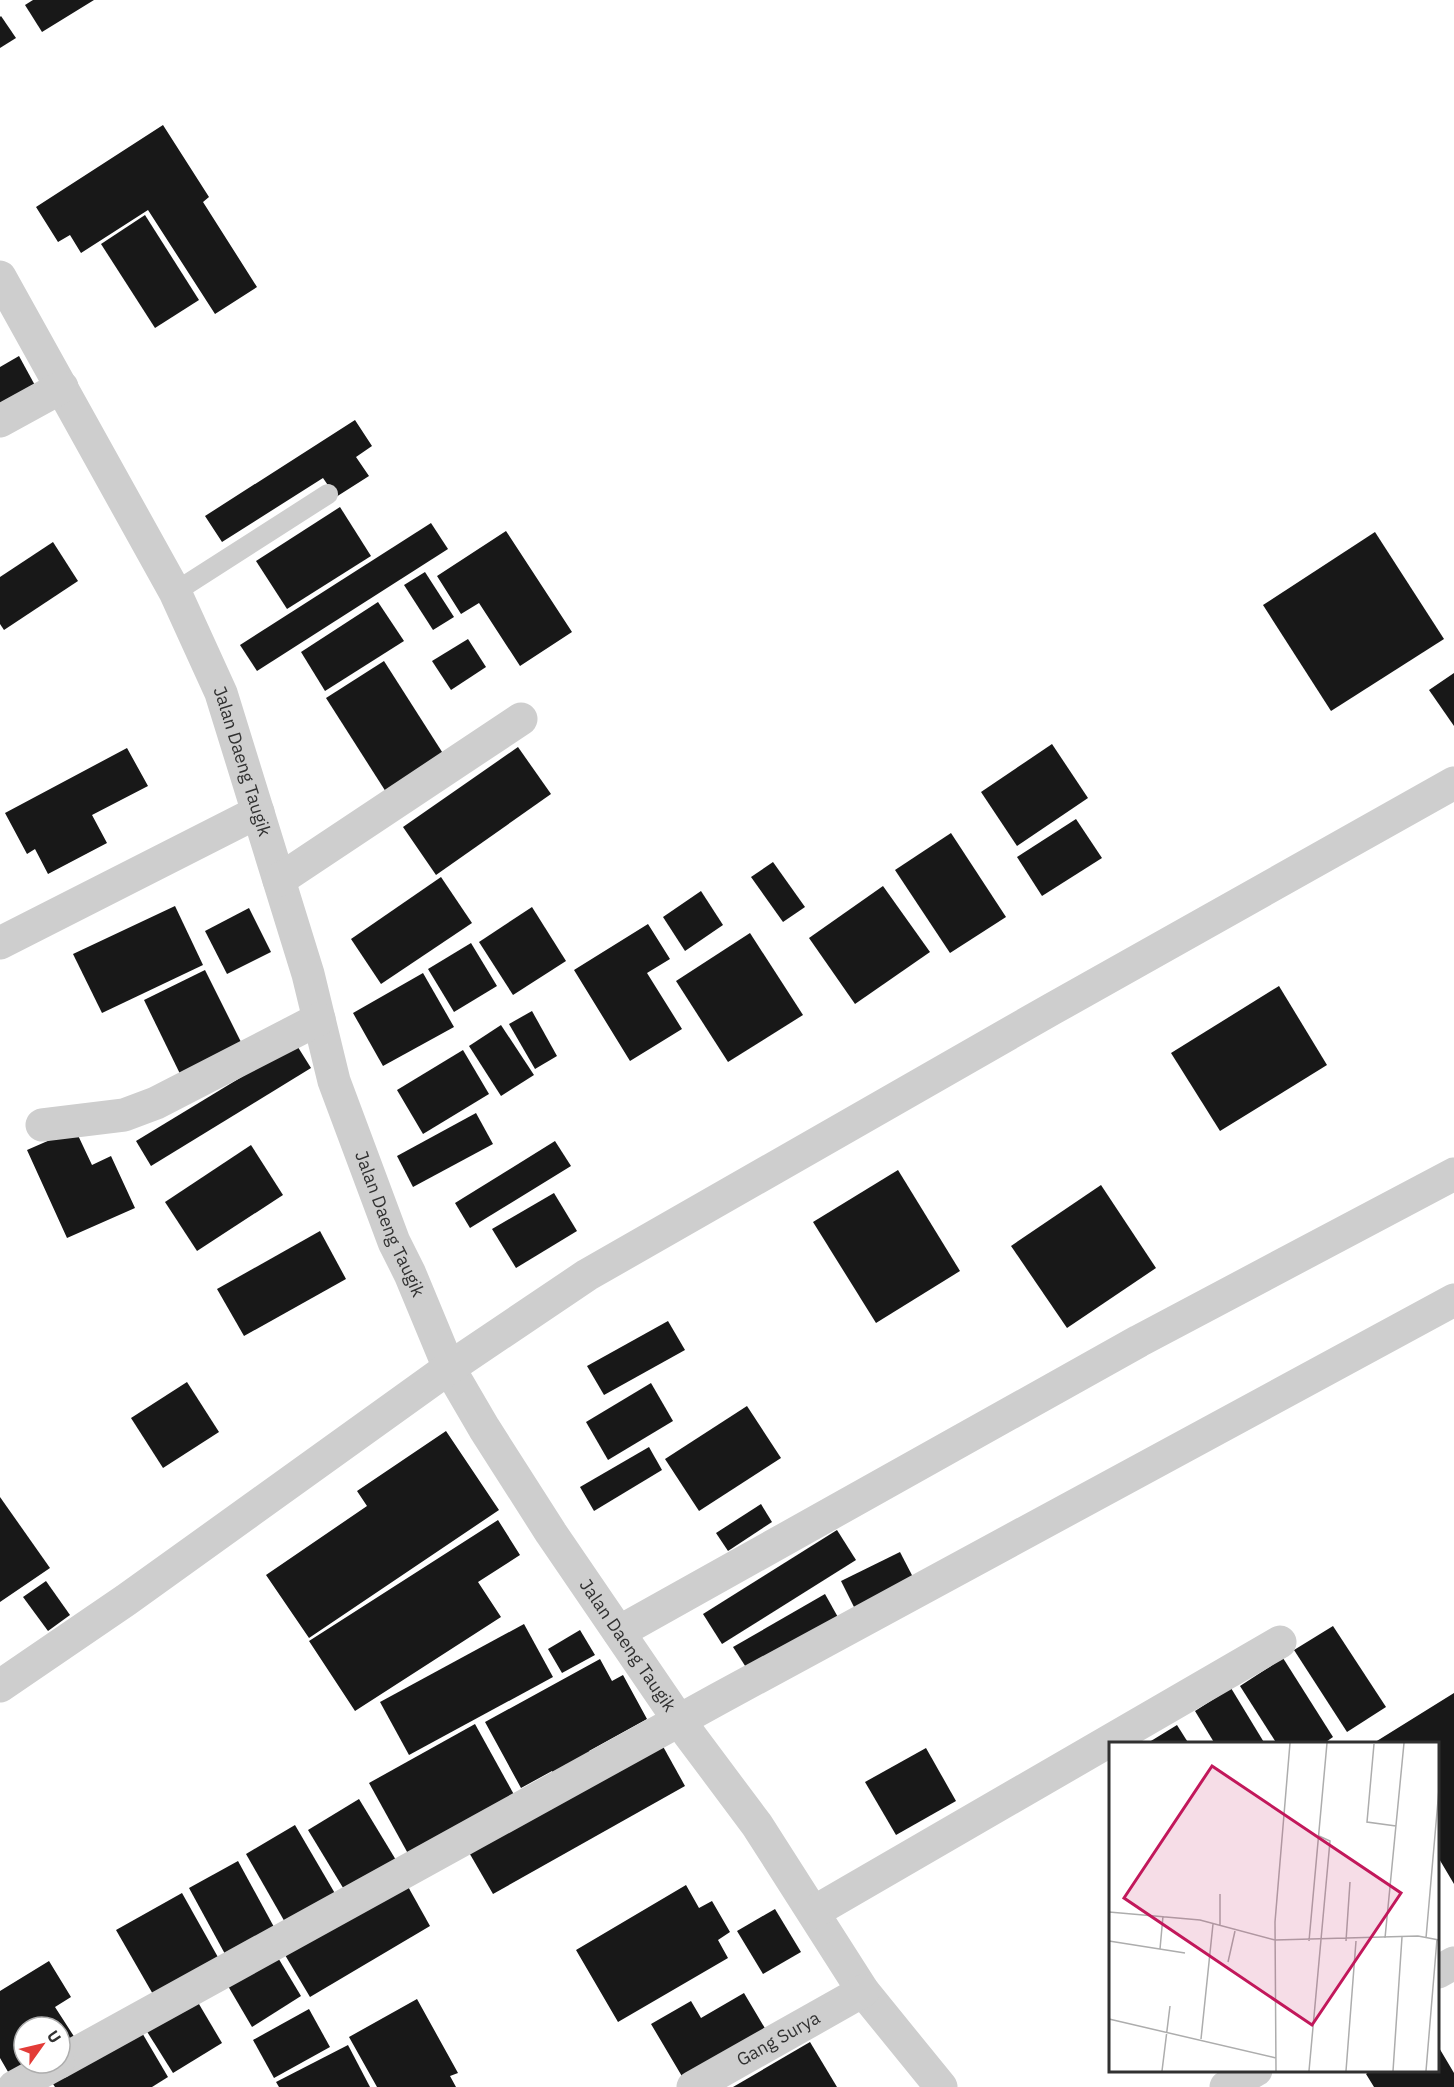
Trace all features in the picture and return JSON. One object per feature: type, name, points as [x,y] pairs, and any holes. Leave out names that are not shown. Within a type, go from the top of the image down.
[{"type":"street","name":"Jalan Daeng Taugik","points":[[0,277],[175,592],[220,693],[308,974],[334,1081],[394,1242],[410,1274],[449,1368],[484,1428],[545,1523],[680,1722],[757,1825],[863,1991],[941,2087]]},
{"type":"street","points":[[0,422],[62,387]]},
{"type":"street","points":[[279,880],[521,719]]},
{"type":"street","points":[[0,1686],[126,1600],[449,1368],[587,1275],[1062,1003],[1454,783]]},
{"type":"street","points":[[0,943],[258,812]]},
{"type":"street","points":[[42,1125],[124,1115],[156,1103],[319,1019]]},
{"type":"street","points":[[619,1632],[1139,1341],[1454,1174]]},
{"type":"street","points":[[72,2055],[1454,1300]]},
{"type":"street","points":[[814,1912],[1280,1642]]},
{"type":"street","points":[[1439,1971],[1454,1963]]},
{"type":"street","name":"Gang Surya","points":[[693,2087],[863,1991]]},
{"type":"street","points":[[1226,2087],[1252,2072]]},
{"type":"street","points":[[14,2087],[36,2075]]},
{"type":"lane","points":[[175,592],[328,494]]},
{"type":"building","points":[[33,0],[94,0],[42,32],[25,5]]},
{"type":"building","points":[[0,17],[16,38],[0,48]]},
{"type":"building","points":[[163,125],[209,197],[203,202],[257,287],[215,314],[148,210],[81,253],[70,235],[58,242],[36,207]]},
{"type":"building","points":[[145,215],[199,300],[155,328],[101,244]]},
{"type":"building","points":[[19,356],[37,389],[0,409],[0,367]]},
{"type":"building","points":[[355,420],[372,446],[356,457],[369,476],[336,497],[323,478],[222,542],[205,516]]},
{"type":"building","points":[[340,507],[371,556],[287,609],[256,561]]},
{"type":"building","points":[[431,523],[448,549],[257,671],[240,645]]},
{"type":"building","points":[[506,531],[572,632],[520,666],[479,603],[461,614],[437,576]]},
{"type":"building","points":[[1375,532],[1444,639],[1331,711],[1263,605]]},
{"type":"building","points":[[53,542],[78,581],[4,630],[0,624],[0,577]]},
{"type":"building","points":[[425,572],[454,617],[433,630],[404,585]]},
{"type":"building","points":[[378,602],[404,641],[325,691],[301,652]]},
{"type":"building","points":[[468,639],[486,667],[451,690],[432,661]]},
{"type":"building","points":[[384,661],[444,755],[386,792],[326,698]]},
{"type":"building","points":[[1454,673],[1454,726],[1429,690]]},
{"type":"building","points":[[1052,744],[1088,798],[1017,846],[981,792]]},
{"type":"building","points":[[518,747],[551,794],[436,875],[403,827]]},
{"type":"building","points":[[127,748],[148,786],[92,815],[107,843],[48,874],[35,849],[27,854],[5,813]]},
{"type":"building","points":[[1076,819],[1102,858],[1042,896],[1017,857]]},
{"type":"building","points":[[951,833],[1006,917],[950,953],[895,870]]},
{"type":"building","points":[[773,862],[805,907],[783,922],[751,877]]},
{"type":"building","points":[[441,877],[472,923],[381,984],[351,939]]},
{"type":"building","points":[[883,886],[930,952],[855,1004],[809,938]]},
{"type":"building","points":[[701,891],[723,925],[685,951],[663,917]]},
{"type":"building","points":[[175,906],[203,965],[102,1013],[73,954]]},
{"type":"building","points":[[532,907],[566,961],[513,995],[479,942]]},
{"type":"building","points":[[249,908],[271,952],[227,974],[205,931]]},
{"type":"building","points":[[648,924],[670,959],[647,973],[682,1029],[630,1061],[574,970]]},
{"type":"building","points":[[750,933],[803,1015],[728,1062],[676,981]]},
{"type":"building","points":[[471,943],[497,986],[454,1012],[428,969]]},
{"type":"building","points":[[205,970],[246,1052],[184,1082],[144,1000]]},
{"type":"building","points":[[423,973],[454,1027],[383,1066],[353,1013]]},
{"type":"building","points":[[1279,986],[1327,1065],[1220,1131],[1171,1053]]},
{"type":"building","points":[[532,1011],[557,1056],[535,1069],[509,1024]]},
{"type":"building","points":[[501,1025],[534,1075],[501,1096],[469,1046]]},
{"type":"building","points":[[296,1044],[311,1068],[151,1166],[136,1141]]},
{"type":"building","points":[[463,1050],[489,1094],[423,1134],[397,1090]]},
{"type":"building","points":[[476,1113],[493,1144],[413,1187],[397,1156]]},
{"type":"building","points":[[75,1129],[92,1165],[111,1156],[135,1208],[67,1238],[27,1150]]},
{"type":"building","points":[[555,1141],[571,1166],[470,1228],[455,1203]]},
{"type":"building","points":[[251,1145],[283,1195],[197,1251],[165,1202]]},
{"type":"building","points":[[898,1170],[960,1271],[876,1323],[813,1222]]},
{"type":"building","points":[[1101,1185],[1156,1268],[1067,1328],[1011,1246]]},
{"type":"building","points":[[554,1193],[577,1231],[516,1268],[492,1229]]},
{"type":"building","points":[[320,1231],[346,1279],[244,1336],[217,1289]]},
{"type":"building","points":[[668,1321],[685,1350],[604,1395],[587,1366]]},
{"type":"building","points":[[187,1382],[219,1432],[163,1468],[131,1418]]},
{"type":"building","points":[[651,1383],[673,1421],[608,1460],[586,1422]]},
{"type":"building","points":[[747,1406],[781,1458],[699,1511],[665,1459]]},
{"type":"building","points":[[446,1431],[499,1510],[309,1638],[266,1575],[367,1506],[357,1491]]},
{"type":"building","points":[[649,1447],[662,1470],[594,1511],[580,1487]]},
{"type":"building","points":[[0,1497],[50,1568],[0,1602]]},
{"type":"building","points":[[761,1504],[772,1522],[728,1551],[716,1533]]},
{"type":"building","points":[[498,1520],[520,1555],[478,1582],[501,1617],[355,1711],[309,1641]]},
{"type":"building","points":[[837,1530],[856,1560],[722,1644],[703,1614]]},
{"type":"building","points":[[900,1552],[915,1581],[856,1611],[841,1581]]},
{"type":"building","points":[[46,1581],[70,1615],[48,1631],[23,1597]]},
{"type":"building","points":[[825,1594],[839,1619],[749,1672],[733,1647]]},
{"type":"building","points":[[524,1624],[553,1677],[409,1755],[380,1702]]},
{"type":"building","points":[[1333,1626],[1386,1707],[1347,1732],[1294,1650]]},
{"type":"building","points":[[580,1630],[595,1655],[562,1673],[548,1649]]},
{"type":"building","points":[[1283,1658],[1333,1737],[1326,1742],[1276,1742],[1240,1686]]},
{"type":"building","points":[[600,1659],[612,1681],[623,1675],[647,1719],[589,1751],[594,1761],[557,1781],[552,1771],[521,1788],[485,1722]]},
{"type":"building","points":[[1231,1688],[1264,1742],[1214,1742],[1195,1711]]},
{"type":"building","points":[[1454,1693],[1454,1884],[1439,1859],[1439,1742],[1375,1742]]},
{"type":"building","points":[[475,1724],[517,1800],[411,1859],[369,1783]]},
{"type":"building","points":[[1177,1725],[1188,1742],[1149,1742]]},
{"type":"building","points":[[660,1741],[685,1786],[493,1894],[467,1849]]},
{"type":"building","points":[[926,1748],[956,1801],[896,1835],[865,1782]]},
{"type":"building","points":[[359,1799],[399,1865],[348,1896],[308,1830]]},
{"type":"building","points":[[295,1825],[340,1902],[290,1931],[246,1854]]},
{"type":"building","points":[[238,1861],[274,1927],[225,1954],[189,1888]]},
{"type":"building","points":[[406,1883],[430,1926],[310,1997],[285,1955]]},
{"type":"building","points":[[686,1885],[699,1908],[712,1901],[730,1932],[718,1940],[728,1958],[618,2022],[576,1950]]},
{"type":"building","points":[[182,1893],[219,1959],[154,1996],[116,1930]]},
{"type":"building","points":[[775,1909],[801,1952],[763,1974],[737,1931]]},
{"type":"building","points":[[277,1956],[301,1996],[252,2027],[228,1986]]},
{"type":"building","points":[[49,1961],[71,1997],[55,2007],[60,2015],[12,2015],[13,2075],[11,2077],[0,2058],[0,1991]]},
{"type":"building","points":[[744,1993],[766,2030],[683,2078],[651,2024],[691,2001],[701,2018]]},
{"type":"building","points":[[196,1999],[222,2043],[173,2073],[146,2030]]},
{"type":"building","points":[[417,1999],[458,2073],[450,2076],[456,2087],[377,2087],[349,2037]]},
{"type":"building","points":[[309,2009],[330,2047],[274,2078],[253,2040]]},
{"type":"building","points":[[141,2031],[168,2077],[152,2087],[55,2087],[53,2084],[72,2075],[72,2073]]},
{"type":"building","points":[[810,2042],[837,2087],[733,2087]]},
{"type":"building","points":[[348,2045],[370,2087],[279,2087],[276,2082]]},
{"type":"building","points":[[1439,2048],[1454,2073],[1454,2087],[1374,2087],[1366,2074],[1368,2072],[1439,2072]]}]
